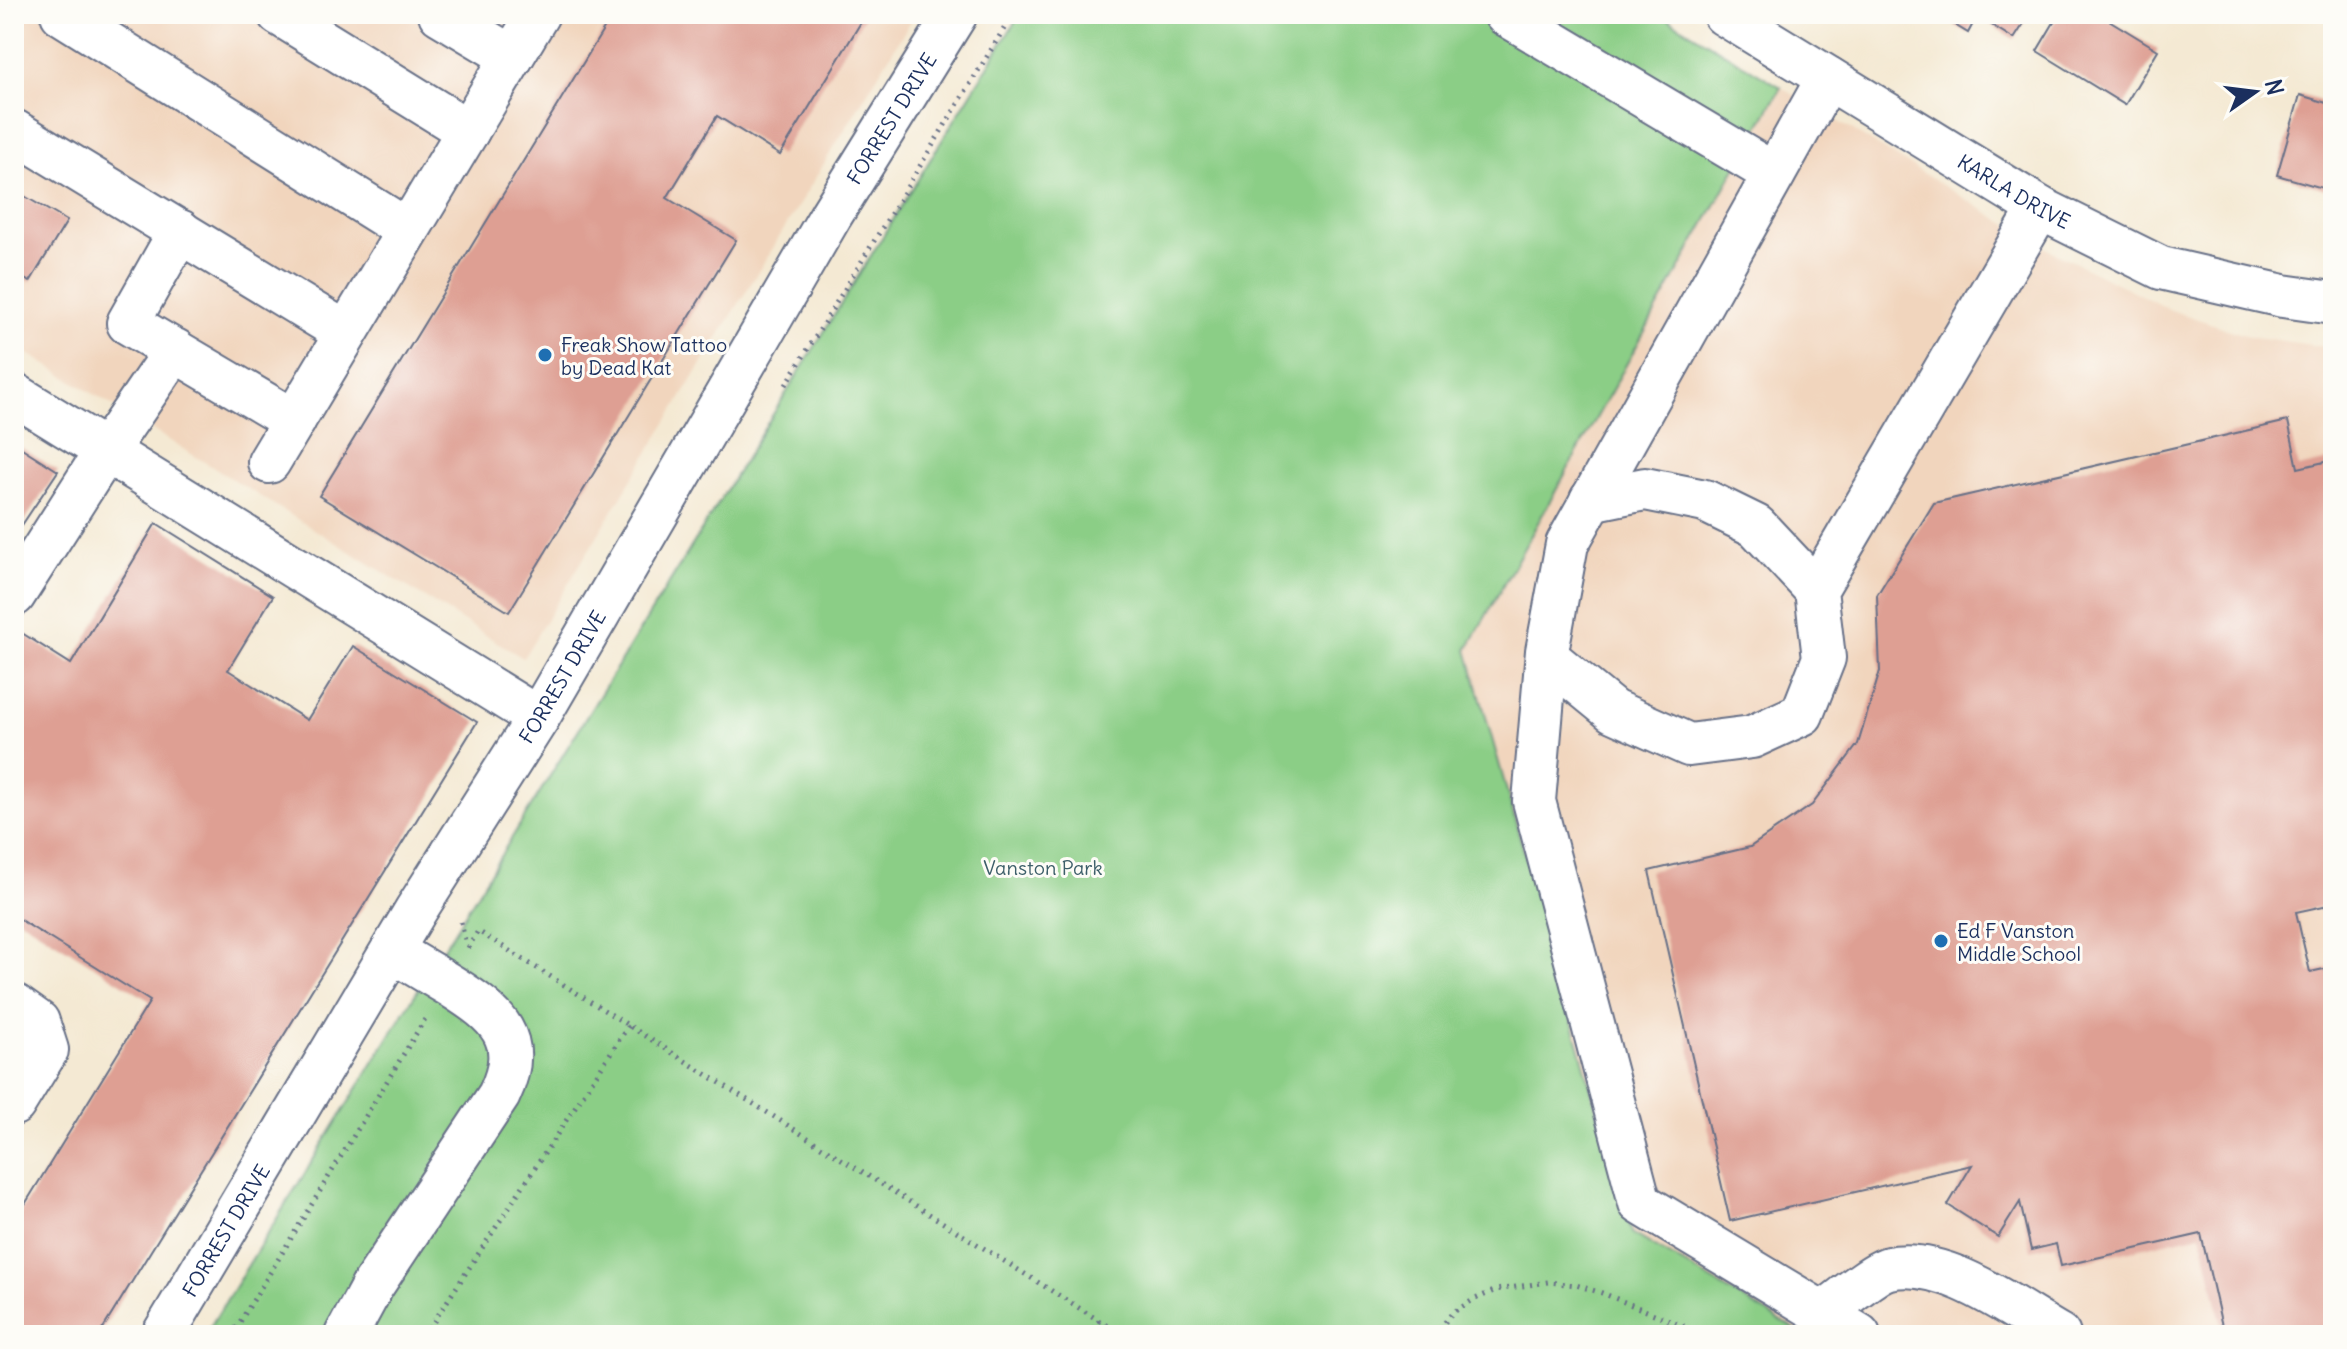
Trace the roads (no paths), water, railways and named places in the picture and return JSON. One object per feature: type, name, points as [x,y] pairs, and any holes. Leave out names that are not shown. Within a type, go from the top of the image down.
[{"type":"street","points":[[62,14],[407,230]]},
{"type":"street","points":[[279,14],[468,131]]},
{"type":"street","points":[[440,14],[512,57]]},
{"type":"street","points":[[269,462],[538,14]]},
{"type":"street","name":"FORREST DRIVE","points":[[163,1335],[392,951],[538,718],[831,215],[956,14]]},
{"type":"street","points":[[1505,14],[1774,174]]},
{"type":"street","name":"KARLA DRIVE","points":[[1724,14],[2040,208],[2161,268],[2283,296],[2333,303]]},
{"type":"street","points":[[1828,78],[1567,544],[1547,657],[1534,801],[1640,1203],[1859,1335]]},
{"type":"street","points":[[14,131],[346,333]]},
{"type":"street","points":[[1816,590],[2040,208]]},
{"type":"street","points":[[180,231],[128,323],[294,421]]},
{"type":"street","points":[[14,595],[175,350]]},
{"type":"street","points":[[14,394],[538,718]]},
{"type":"street","points":[[1547,657],[1613,711],[1689,745],[1752,737],[1802,714],[1824,658],[1816,590],[1756,526],[1705,501],[1645,489],[1591,500]]},
{"type":"street","points":[[346,1335],[373,1285],[499,1095],[507,1077],[510,1056],[506,1036],[496,1018],[480,1004],[392,951]]},
{"type":"street","points":[[14,1005],[38,1022],[47,1050],[14,1104]]},
{"type":"street","points":[[1823,1313],[1886,1269],[1923,1266],[1974,1286],[2059,1335]]},
{"type":"place","name":"Freak Show Tattoo by Dead Kat","points":[[545,355]]},
{"type":"place","name":"Ed F Vanston Middle School","points":[[1941,941]]},
{"type":"park label","name":"Vanston Park","points":[[1043,867]]}]
